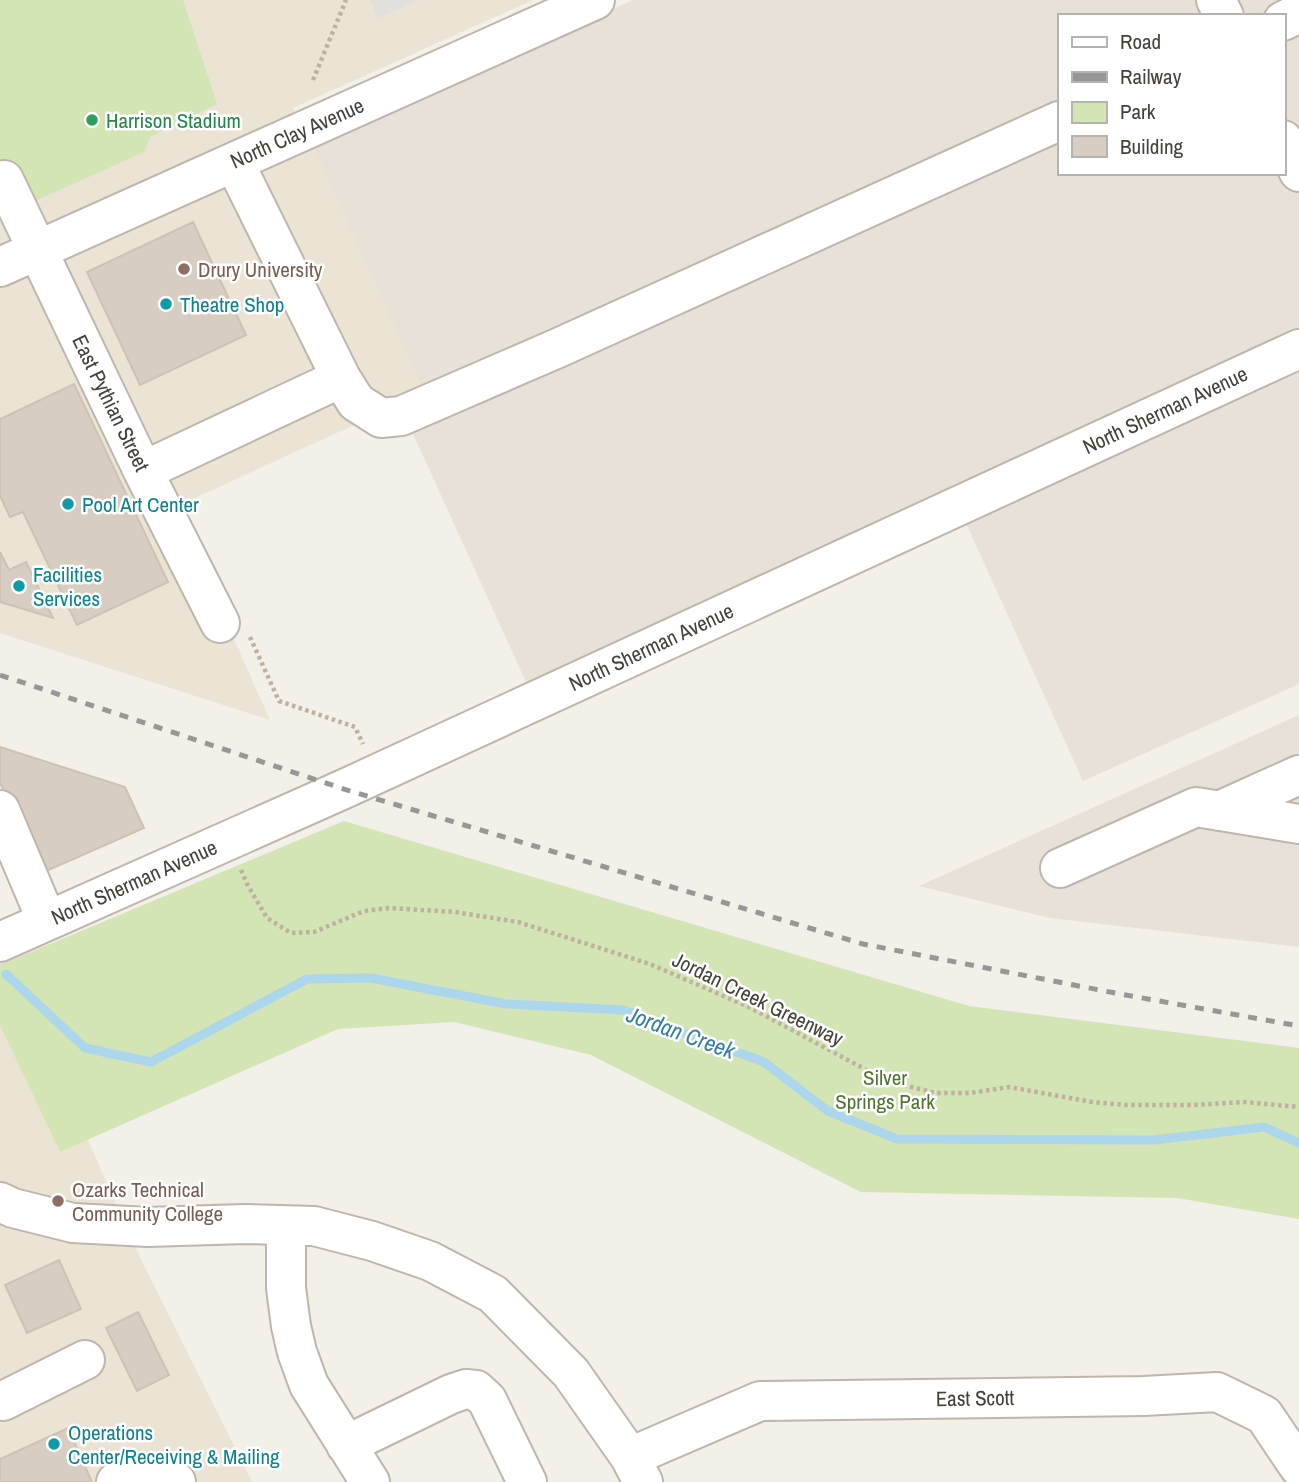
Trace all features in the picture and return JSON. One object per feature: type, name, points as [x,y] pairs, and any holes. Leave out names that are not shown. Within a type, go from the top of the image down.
[{"type":"street","name":"North Clay Avenue","points":[[0,267],[595,0]]},
{"type":"street","points":[[234,162],[341,378],[356,402],[381,418],[401,416],[571,342],[1058,121]]},
{"type":"street","points":[[1285,144],[1299,173]]},
{"type":"street","name":"East Pythian Street","points":[[4,180],[143,471],[220,623]]},
{"type":"street","name":"North Sherman Avenue","points":[[0,942],[344,789],[1299,349]]},
{"type":"street","points":[[143,471],[341,378]]},
{"type":"street","points":[[1219,811],[1299,775]]},
{"type":"street","points":[[1060,868],[1196,807],[1299,824]]},
{"type":"street","points":[[0,810],[47,921]]},
{"type":"street","points":[[0,1202],[13,1208],[73,1223],[148,1227],[245,1224],[314,1226],[372,1241],[430,1261],[492,1294],[571,1373],[636,1469]]},
{"type":"street","points":[[286,1226],[286,1288],[297,1352],[309,1385],[370,1482]]},
{"type":"street","points":[[1,1400],[85,1360]]},
{"type":"street","points":[[346,1445],[452,1394],[467,1389],[477,1390],[486,1400],[527,1482]]},
{"type":"street","name":"East Scott","points":[[636,1469],[760,1401],[1144,1396],[1217,1392],[1264,1415],[1299,1467]]},
{"type":"street","points":[[116,1482],[148,1474],[176,1482]]},
{"type":"path","points":[[313,80],[346,0]]},
{"type":"path","name":"Jordan Creek Greenway","points":[[240,869],[267,918],[291,933],[314,932],[364,911],[389,908],[455,912],[518,922],[650,964],[751,1008],[887,1081],[936,1093],[970,1093],[1009,1087],[1091,1102],[1125,1105],[1244,1102],[1299,1107]]},
{"type":"shaded area","name":"Drury University","points":[[0,0],[533,0],[293,108],[424,393],[175,507],[270,720],[0,633]]},
{"type":"shaded area","points":[[370,0],[419,0],[378,18]]},
{"type":"shaded area","points":[[633,0],[1299,0],[1299,684],[1083,781],[950,488],[526,682],[409,425],[424,393],[312,145]]},
{"type":"shaded area","points":[[1299,715],[1299,947],[1050,918],[919,886]]},
{"type":"shaded area","name":"Ozarks Technical Community College","points":[[0,926],[91,1147],[139,1255],[252,1482],[0,1482]]},
{"type":"green space","name":"Harrison Stadium","points":[[0,0],[183,0],[217,104],[150,137],[144,152],[0,217]]},
{"type":"green space","name":"Silver Springs Park","points":[[344,821],[969,1006],[1299,1048],[1299,1219],[1177,1198],[861,1192],[591,1055],[454,1022],[338,1029],[60,1152],[0,1025],[0,965]]},
{"type":"building","name":"Theatre Shop","points":[[193,222],[246,335],[140,385],[87,272]]},
{"type":"building","name":"Pool Art Center","points":[[74,384],[168,582],[77,625],[23,512],[10,517],[0,496],[0,419]]},
{"type":"building","name":"Facilities Services","points":[[0,552],[9,570],[26,562],[53,618],[0,602]]},
{"type":"building","points":[[0,747],[125,787],[144,828],[44,872],[0,783]]},
{"type":"building","points":[[59,1260],[81,1309],[27,1333],[5,1285]]},
{"type":"building","points":[[138,1312],[169,1375],[137,1391],[106,1328]]},
{"type":"building","name":"Operations Center/Receiving & Mailing","points":[[68,1428],[92,1482],[0,1482],[0,1459]]},
{"type":"waterway","name":"Jordan Creek","points":[[6,974],[85,1048],[151,1062],[307,979],[371,978],[506,1004],[623,1010],[764,1062],[828,1111],[897,1139],[1154,1140],[1264,1127],[1299,1143]]},
{"type":"railway","points":[[0,675],[350,791],[863,944],[1299,1026]]},
{"type":"place","name":"Harrison Stadium","points":[[92,120]]},
{"type":"place","name":"Drury University","points":[[184,269]]},
{"type":"place","name":"Theatre Shop","points":[[166,304]]},
{"type":"place","name":"Pool Art Center","points":[[68,504]]},
{"type":"place","name":"Facilities Services","points":[[19,586]]},
{"type":"place","name":"Ozarks Technical Community College","points":[[58,1201]]},
{"type":"place","name":"Operations Center/Receiving & Mailing","points":[[54,1444]]}]
